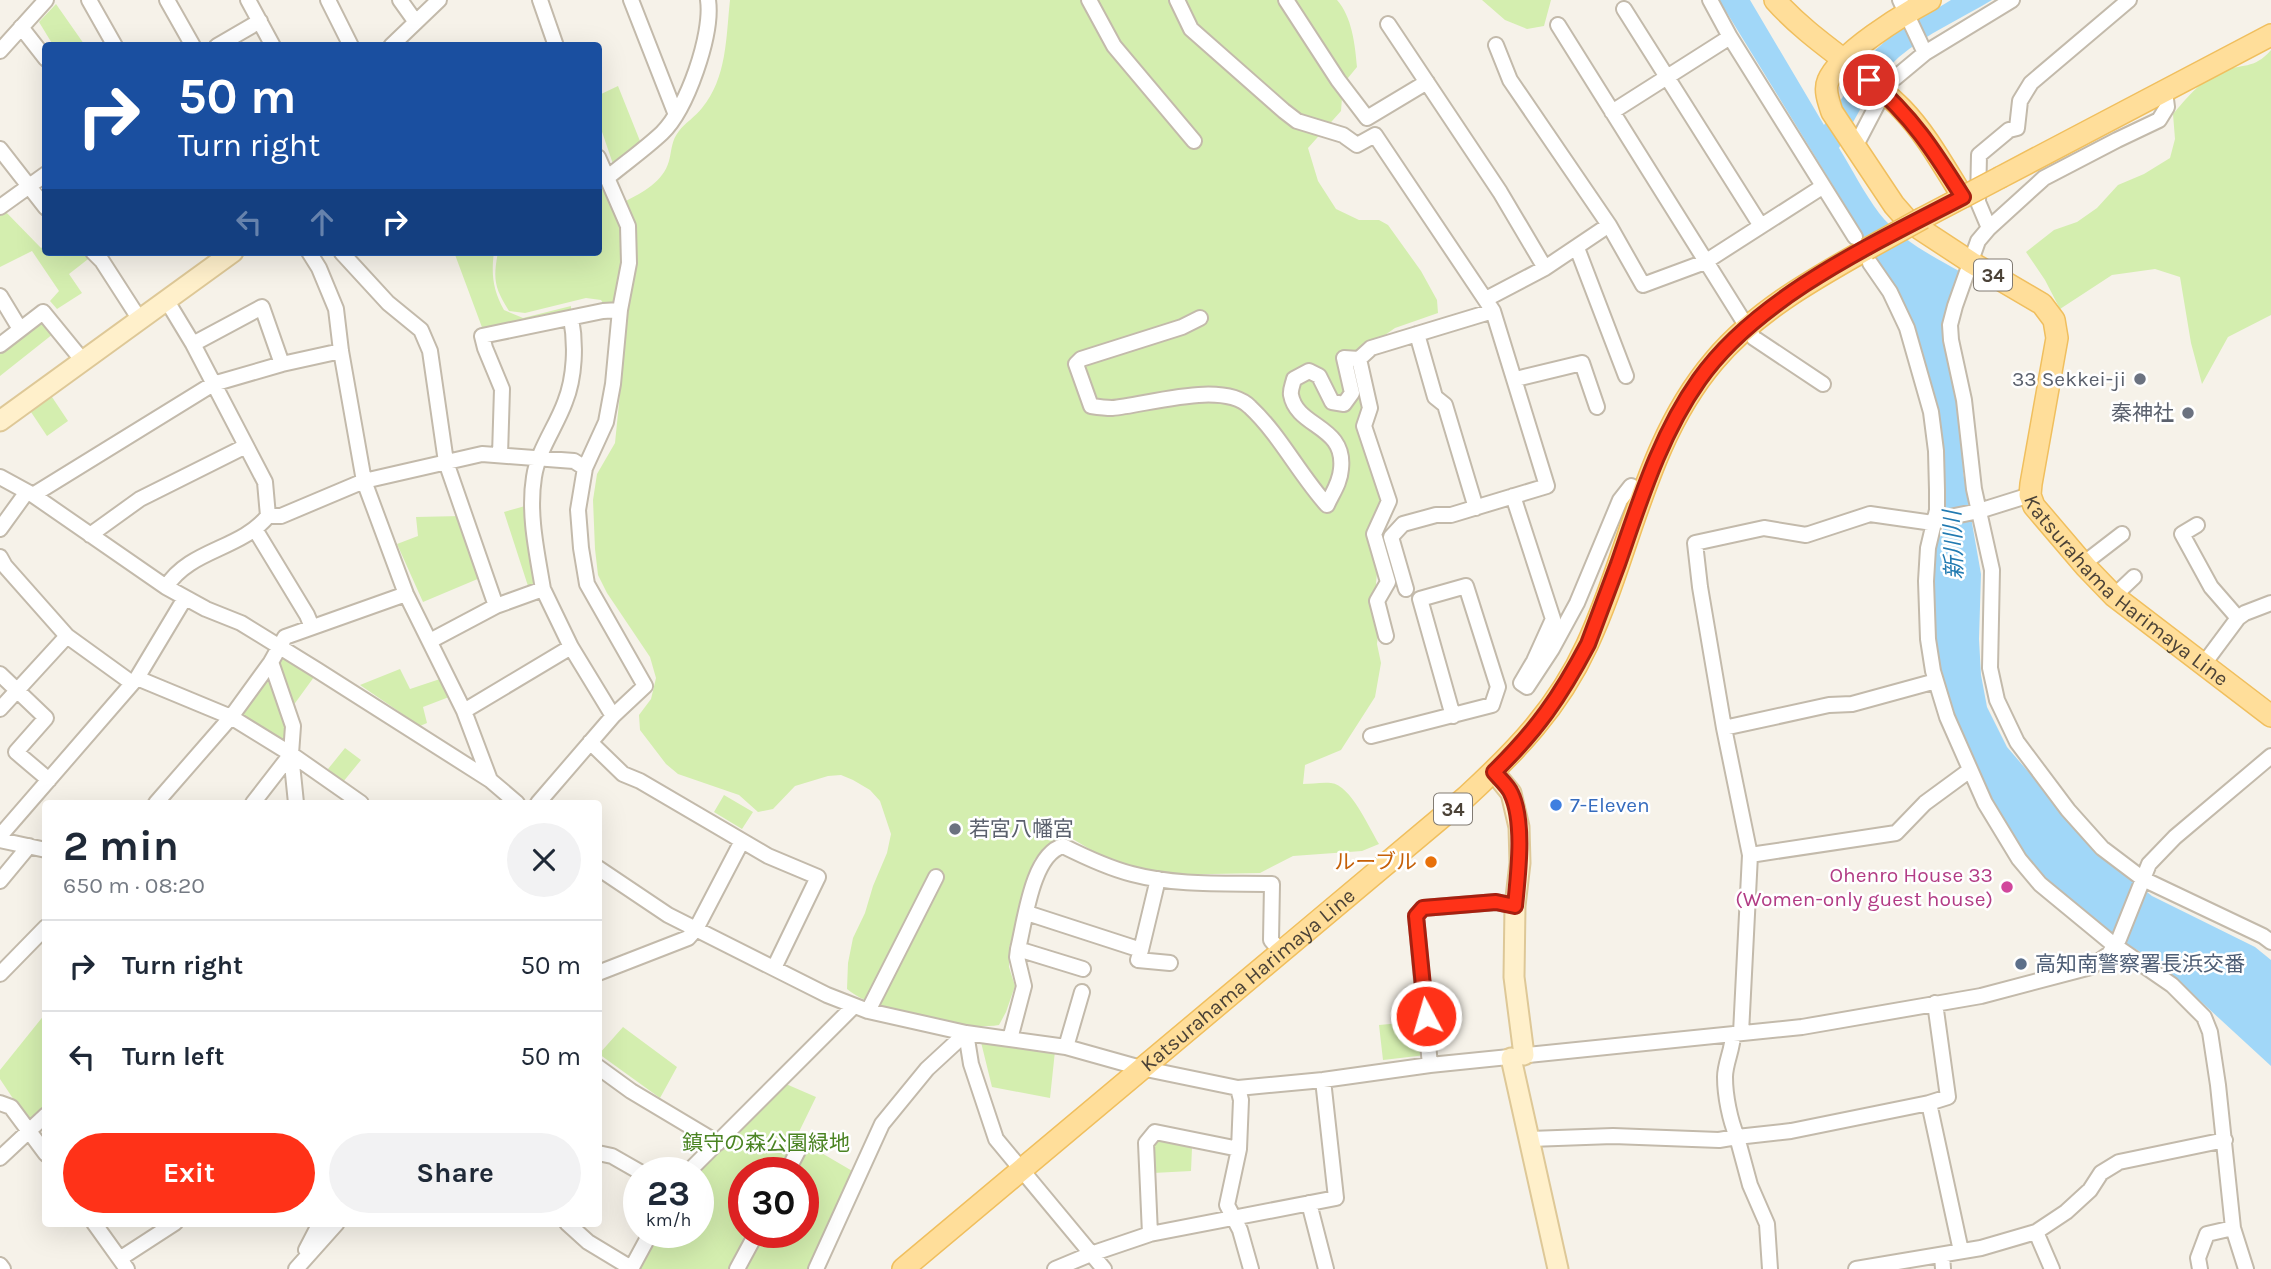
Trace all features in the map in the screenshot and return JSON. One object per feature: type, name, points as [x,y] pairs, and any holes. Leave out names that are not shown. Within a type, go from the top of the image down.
[{"type":"main road","points":[[1775,0],[1805,29],[1885,91],[1925,137],[1963,197]]},
{"type":"main road","name":"Katsurahama Harimaya Line","points":[[1930,0],[1906,12],[1860,46],[1851,65],[1833,71],[1827,83],[1832,112],[1894,205],[1909,221],[2042,303],[2054,320],[2057,338],[2030,495],[2034,506],[2083,564],[2115,596],[2271,716]]},
{"type":"main road","name":"Katsurahama Harimaya Line","points":[[903,1269],[1494,772],[1539,724],[1588,644],[1642,492],[1679,412],[1699,380],[1746,327],[1809,282],[1864,250],[2271,35]]},
{"type":"street","points":[[0,51],[46,0]]},
{"type":"street","points":[[89,0],[113,42]]},
{"type":"street","points":[[167,0],[191,42]]},
{"type":"street","points":[[248,0],[271,42]]},
{"type":"street","points":[[328,0],[349,42]]},
{"type":"street","points":[[400,0],[415,21]]},
{"type":"street","points":[[395,42],[439,0]]},
{"type":"street","points":[[540,0],[555,42]]},
{"type":"street","points":[[631,0],[676,115]]},
{"type":"street","points":[[602,166],[663,132],[676,115],[703,54],[708,0]]},
{"type":"street","points":[[1089,0],[1114,46],[1194,141]]},
{"type":"street","points":[[1177,0],[1191,29],[1297,121],[1343,135],[1357,145],[1375,135],[1490,305],[1516,379],[1547,486],[1476,508],[1403,524],[1391,537],[1406,589]]},
{"type":"street","points":[[1286,0],[1338,80],[1367,118],[1427,82]]},
{"type":"street","points":[[1710,0],[1822,187],[1890,292],[1907,328],[1928,400],[1937,451],[1936,520],[1928,548],[1926,581],[1928,639],[1936,681],[1947,717],[1985,803],[2018,859],[2040,884],[2172,985],[2204,1017],[2210,1032],[2225,1140],[2233,1228],[2246,1269]]},
{"type":"street","points":[[1852,142],[1885,91],[1924,50],[2012,0]]},
{"type":"street","points":[[1989,228],[1978,202],[1979,155],[2009,131],[2017,128],[2021,101],[2031,83],[2129,0]]},
{"type":"street","points":[[1624,9],[1761,226]]},
{"type":"street","points":[[1906,12],[1924,50]]},
{"type":"street","points":[[224,42],[260,21]]},
{"type":"street","points":[[1388,24],[1500,192],[1545,268]]},
{"type":"street","points":[[1558,25],[1754,338],[1823,384]]},
{"type":"street","points":[[22,27],[42,54]]},
{"type":"street","points":[[1612,112],[1730,37]]},
{"type":"street","points":[[1496,45],[1510,80],[1609,225],[1643,285],[1705,262],[1822,187]]},
{"type":"street","points":[[2165,92],[2167,107],[2159,120],[2043,178],[1989,228],[1978,241],[1961,288],[1950,325],[1964,400],[1977,511],[1992,570],[1990,668],[1997,700],[2017,742],[2068,810],[2102,848],[2142,881],[2268,935]]},
{"type":"street","points":[[0,149],[42,203]]},
{"type":"street","points":[[541,800],[613,716],[645,686],[587,584],[581,548],[578,510],[585,468],[606,422],[613,384],[620,310],[629,263],[628,226],[602,169]]},
{"type":"street","points":[[0,207],[42,177]]},
{"type":"street","points":[[1200,318],[1182,327],[1081,359],[1076,364],[1091,406],[1110,408],[1182,397],[1235,397],[1248,405],[1265,424],[1327,505],[1336,491],[1342,467],[1337,442],[1299,411],[1291,394],[1294,379],[1309,371],[1319,376],[1332,402],[1344,404],[1352,393],[1344,358],[1359,359],[1371,348],[1417,334],[1490,305],[1609,225]]},
{"type":"street","points":[[1577,248],[1626,376]]},
{"type":"street","points":[[97,256],[140,320]]},
{"type":"street","points":[[0,421],[228,256]]},
{"type":"street","points":[[312,256],[336,309],[364,481],[406,594],[464,712],[490,780]]},
{"type":"street","points":[[319,268],[338,256]]},
{"type":"street","points":[[346,256],[388,303],[421,330],[430,351],[446,462],[496,606]]},
{"type":"street","points":[[0,296],[20,329]]},
{"type":"street","points":[[166,587],[183,567],[256,531],[268,516],[265,482],[193,344],[167,301]]},
{"type":"street","points":[[193,344],[262,307],[282,364]]},
{"type":"street","points":[[500,455],[502,389],[482,336],[603,311],[620,310]]},
{"type":"street","points":[[0,345],[43,312],[83,361]]},
{"type":"street","points":[[571,318],[573,370],[566,401],[539,458],[534,476],[532,506],[544,589],[571,647],[613,716]]},
{"type":"street","points":[[1417,334],[1435,397],[1445,405],[1476,508]]},
{"type":"street","points":[[0,529],[30,494],[213,384],[282,364],[341,351]]},
{"type":"street","points":[[1359,359],[1370,408],[1364,426],[1389,501],[1374,534],[1388,582],[1377,601],[1386,636]]},
{"type":"street","points":[[1516,379],[1582,363],[1597,407]]},
{"type":"street","points":[[90,535],[140,499],[246,446]]},
{"type":"street","points":[[268,516],[281,516],[364,481],[482,454],[574,461],[585,468]]},
{"type":"street","points":[[0,477],[30,494],[166,587],[241,623],[278,646],[490,780],[513,800]]},
{"type":"street","points":[[1498,687],[1521,683],[1527,687],[1577,603],[1620,500],[1631,486],[1642,492]]},
{"type":"street","points":[[1770,1269],[1767,1224],[1750,1185],[1733,1126],[1725,1076],[1737,1033],[1750,855],[1724,728],[1695,542],[1764,528],[1806,536],[1870,514],[1936,520],[2030,495]]},
{"type":"street","points":[[1514,496],[1552,618],[1534,661],[1521,683]]},
{"type":"street","points":[[2197,525],[2182,534],[2211,587],[2238,618]]},
{"type":"street","points":[[256,531],[312,627]]},
{"type":"street","points":[[2083,564],[2122,534]]},
{"type":"street","points":[[0,557],[67,636],[135,681],[232,717],[357,800]]},
{"type":"street","points":[[2115,596],[2134,577]]},
{"type":"street","points":[[1371,736],[1454,716],[1492,705],[1498,687],[1466,586],[1420,600],[1454,716]]},
{"type":"street","points":[[429,640],[496,606],[544,589]]},
{"type":"street","points":[[159,800],[232,717],[271,662],[285,637],[406,594]]},
{"type":"street","points":[[42,849],[0,838],[135,681],[185,598]]},
{"type":"street","points":[[2203,665],[2238,618],[2271,603]]},
{"type":"street","points":[[0,709],[67,636]]},
{"type":"street","points":[[464,712],[571,647]]},
{"type":"street","points":[[271,662],[293,726],[291,754],[296,800]]},
{"type":"street","points":[[0,674],[46,718],[16,752],[49,780]]},
{"type":"street","points":[[1724,728],[1829,705],[1852,704],[1936,681]]},
{"type":"street","points":[[590,742],[623,774],[640,781],[768,856],[818,877],[774,968]]},
{"type":"street","points":[[255,800],[291,754]]},
{"type":"street","points":[[602,871],[668,915],[861,1009],[966,1032],[1066,1046],[1141,1068],[1238,1088],[1323,1080],[1430,1065],[1802,1027],[1981,996],[2091,967],[2109,954],[2116,942],[2149,864],[2175,837],[2271,756]]},
{"type":"street","points":[[1750,855],[1896,832],[1925,803],[1970,770]]},
{"type":"street","points":[[1494,772],[1511,793],[1519,827],[1520,863],[1515,906],[1514,977],[1518,1057],[1530,1139],[1558,1269]]},
{"type":"street","points":[[602,971],[688,938],[696,929],[742,841]]},
{"type":"street","points":[[1010,1039],[1024,986],[1017,957],[1018,949],[1039,865],[1054,848],[1063,845],[1095,862],[1134,875],[1158,879],[1272,884],[1271,940],[1280,951]]},
{"type":"street","points":[[0,881],[29,846]]},
{"type":"street","points":[[704,1157],[861,1009],[936,877]]},
{"type":"street","points":[[1158,879],[1138,960],[1170,963]]},
{"type":"street","points":[[1430,1065],[1416,916],[1423,908],[1496,902],[1515,906]]},
{"type":"street","points":[[1027,913],[1140,950]]},
{"type":"street","points":[[0,974],[42,935]]},
{"type":"street","points":[[1018,949],[1083,969]]},
{"type":"street","points":[[1066,1046],[1082,992]]},
{"type":"street","points":[[1530,1139],[1613,1136],[1719,1140],[1791,1131],[1948,1097],[1935,1003]]},
{"type":"street","points":[[966,1032],[971,1064],[996,1139],[1104,1269]]},
{"type":"street","points":[[816,1269],[882,1124],[928,1069],[966,1032]]},
{"type":"street","points":[[602,1070],[631,1091],[719,1143]]},
{"type":"street","points":[[1055,1269],[1150,1234],[1336,1198],[1323,1080]]},
{"type":"street","points":[[1238,1088],[1241,1100],[1239,1149],[1227,1205],[1240,1230],[1251,1269]]},
{"type":"street","points":[[1929,1102],[1961,1251]]},
{"type":"street","points":[[0,1103],[11,1107],[42,1148]]},
{"type":"street","points":[[0,1158],[42,1119]]},
{"type":"street","points":[[1150,1234],[1146,1143],[1155,1132],[1239,1149]]},
{"type":"street","points":[[1856,1269],[1943,1262],[1961,1251],[2036,1232],[2066,1212],[2090,1190],[2102,1174],[2119,1162],[2225,1140]]},
{"type":"street","points":[[795,1157],[803,1141]]},
{"type":"street","points":[[602,1154],[623,1163]]},
{"type":"street","points":[[1309,1203],[1326,1269]]},
{"type":"street","points":[[97,1227],[124,1263],[170,1227]]},
{"type":"street","points":[[296,1269],[318,1227]]},
{"type":"street","points":[[296,1269],[333,1227]]},
{"type":"street","points":[[571,1227],[588,1242],[631,1268],[642,1248]]},
{"type":"street","points":[[2200,1269],[2198,1258],[2207,1234],[2233,1228]]},
{"type":"street","points":[[2036,1232],[2052,1269]]},
{"type":"street","points":[[737,1269],[748,1248]]},
{"type":"green space","points":[[730,0],[1337,0],[1349,23],[1357,67],[1343,84],[1341,111],[1308,148],[1318,181],[1336,209],[1359,220],[1379,220],[1388,225],[1421,271],[1437,300],[1438,313],[1395,328],[1375,342],[1358,394],[1374,460],[1383,517],[1376,583],[1381,605],[1377,644],[1381,663],[1375,697],[1341,750],[1305,765],[1303,784],[1331,783],[1346,791],[1379,844],[1362,851],[1293,856],[1260,873],[1164,875],[1112,866],[1103,857],[1071,838],[1061,837],[1044,848],[1034,860],[1009,948],[1009,967],[1015,986],[999,1025],[947,1024],[871,1002],[847,989],[853,938],[887,853],[891,834],[880,801],[870,790],[853,780],[841,775],[828,776],[795,786],[773,809],[758,812],[739,795],[678,774],[666,764],[640,730],[639,715],[651,699],[656,678],[650,657],[598,575],[595,549],[593,500],[597,474],[615,443],[621,383],[614,320],[601,300],[586,298],[525,313],[509,311],[496,283],[497,256],[602,256],[602,179],[626,201],[652,186],[666,168],[676,135],[710,96],[721,70]]},
{"type":"green space","points":[[1482,0],[1551,0],[1544,26],[1527,29],[1505,20]]},
{"type":"green space","points":[[56,4],[83,42],[51,42],[39,22]]},
{"type":"green space","points":[[2271,50],[2271,315],[2228,337],[2202,384],[2191,343],[2180,277],[2155,269],[2112,275],[2060,309],[2026,252],[2054,230],[2077,222],[2097,208],[2118,185],[2144,174],[2170,158],[2175,139],[2173,114],[2189,96],[2213,75],[2259,61]]},
{"type":"green space","points":[[618,86],[640,141],[613,164],[602,132],[602,94]]},
{"type":"green space","points":[[3,209],[42,247],[42,256],[92,256],[69,274],[82,293],[57,309],[50,301],[59,291],[32,251],[0,267],[0,212]]},
{"type":"green space","points":[[455,256],[494,256],[494,282],[504,310],[523,318],[571,306],[571,318],[483,330]]},
{"type":"green space","points":[[41,319],[53,334],[0,376],[0,351]]},
{"type":"green space","points":[[50,394],[68,421],[47,436],[29,409]]},
{"type":"green space","points":[[525,506],[537,582],[528,586],[504,512]]},
{"type":"green space","points":[[461,516],[480,578],[423,602],[397,544],[418,536],[416,517]]},
{"type":"green space","points":[[282,657],[314,677],[290,710],[275,668]]},
{"type":"green space","points":[[400,669],[410,689],[440,679],[449,697],[423,707],[427,723],[420,726],[360,685]]},
{"type":"green space","points":[[270,676],[288,732],[281,743],[241,717]]},
{"type":"green space","points":[[345,748],[361,760],[343,782],[328,769]]},
{"type":"green space","points":[[724,795],[753,812],[742,829],[714,812]]},
{"type":"green space","points":[[42,1018],[42,1110],[30,1124],[0,1079],[0,1070]]},
{"type":"green space","points":[[1422,1021],[1426,1055],[1383,1060],[1379,1025]]},
{"type":"green space","points":[[623,1027],[677,1067],[660,1098],[602,1056],[602,1051]]},
{"type":"green space","points":[[980,1038],[1055,1051],[1050,1098],[992,1087]]},
{"type":"green space","name":"鎮守の森公園緑地","points":[[786,1084],[816,1097],[796,1138],[854,1172],[810,1269],[636,1269],[648,1248],[714,1248],[714,1157],[711,1157]]},
{"type":"green space","points":[[1158,1139],[1192,1148],[1191,1171],[1153,1173],[1151,1146]]},
{"type":"water","name":"新川川","points":[[1719,0],[1750,0],[1824,125],[1872,53],[1890,37],[1951,0],[1992,0],[1932,34],[1899,57],[1873,88],[1839,148],[1868,197],[1887,222],[1916,246],[1959,271],[1944,324],[1944,337],[1962,427],[1963,472],[1981,574],[1979,639],[1981,675],[1987,707],[2007,747],[2100,855],[2152,896],[2255,947],[2271,960],[2271,1066],[2159,963],[2105,931],[2043,878],[2019,851],[1985,790],[1947,709],[1937,673],[1931,617],[1935,541],[1943,534],[1942,464],[1895,293],[1859,228]]},
{"type":"place","name":"33 Sekkei-ji","points":[[2140,379]]},
{"type":"place","name":"秦神社","points":[[2188,413]]},
{"type":"place","name":"7-Eleven","points":[[1556,805]]},
{"type":"place","name":"若宮八幡宮","points":[[955,829]]},
{"type":"place","name":"ルーブル","points":[[1431,862]]},
{"type":"place","name":"Ohenro House 33 (Women-only guest house)","points":[[2007,887]]},
{"type":"place","name":"高知南警察署長浜交番","points":[[2021,964]]},
{"type":"route","points":[[1426,1016],[1416,916],[1423,908],[1496,902],[1515,906],[1520,863],[1519,827],[1511,793],[1494,772],[1519,748],[1553,706],[1588,644],[1649,475],[1679,412],[1699,380],[1713,361],[1758,317],[1809,282],[1963,197],[1925,137],[1903,110],[1869,80]]}]
